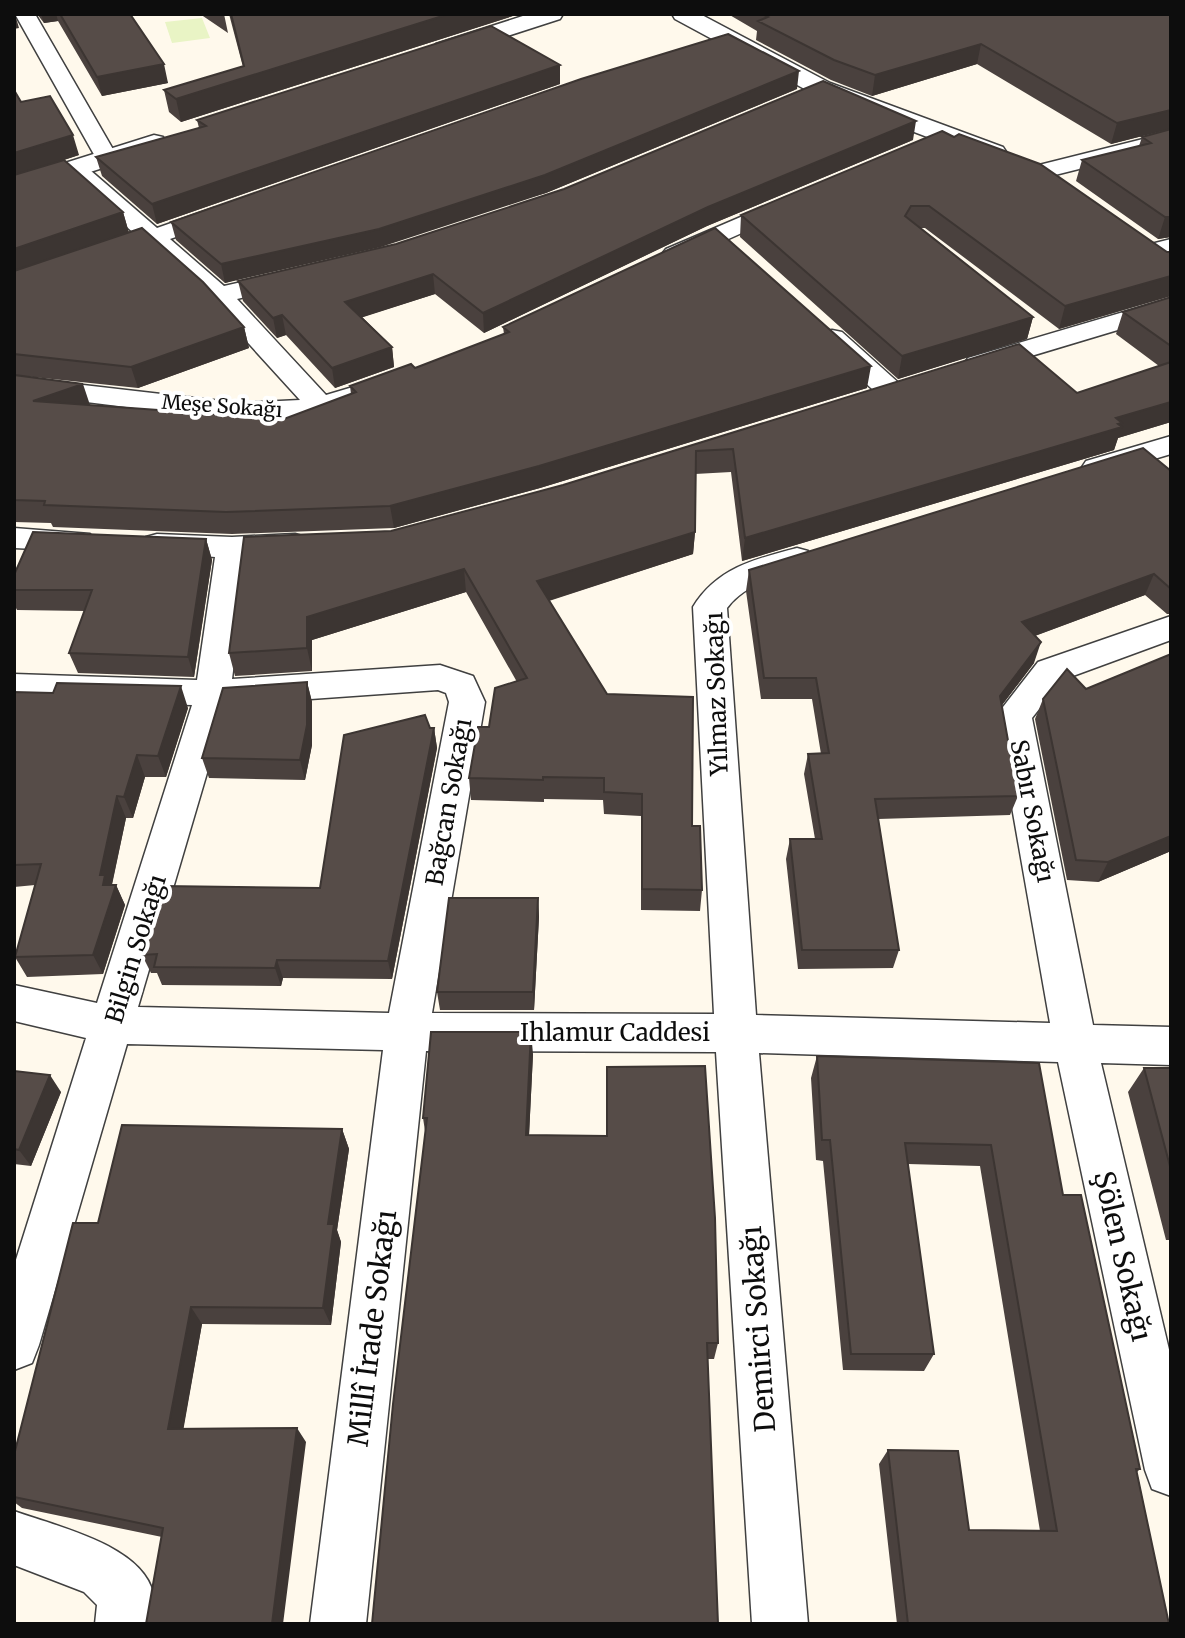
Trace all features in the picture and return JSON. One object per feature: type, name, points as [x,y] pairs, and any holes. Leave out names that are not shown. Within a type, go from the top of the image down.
[{"type":"street","points":[[25,14],[107,158]]},
{"type":"street","points":[[424,56],[552,14]]},
{"type":"street","points":[[683,14],[821,88],[1039,172],[1064,190]]},
{"type":"street","points":[[694,47],[724,36]]},
{"type":"street","points":[[793,100],[821,88]]},
{"type":"street","points":[[14,188],[183,134]]},
{"type":"street","points":[[920,148],[949,135]]},
{"type":"street","points":[[1039,172],[1171,139]]},
{"type":"street","points":[[75,169],[219,295],[321,407]]},
{"type":"street","points":[[649,267],[804,197]]},
{"type":"street","points":[[14,285],[242,206]]},
{"type":"street","points":[[717,234],[740,255]]},
{"type":"street","points":[[1127,234],[1165,254]]},
{"type":"street","points":[[219,295],[312,274]]},
{"type":"street","points":[[950,373],[1171,306]]},
{"type":"street","points":[[810,318],[891,391]]},
{"type":"street","points":[[1028,322],[1053,342]]},
{"type":"street","name":"Meşe Sokağı","points":[[14,385],[239,412],[276,413],[321,407],[390,382]]},
{"type":"street","points":[[861,400],[920,382]]},
{"type":"street","points":[[1064,478],[1171,445]]},
{"type":"street","points":[[14,538],[232,547],[321,544]]},
{"type":"street","name":"Bilgin Sokağı","points":[[14,1345],[213,693],[232,547]]},
{"type":"street","name":"Yılmaz Sokağı","points":[[736,1033],[710,607],[722,587],[743,575],[835,547]]},
{"type":"street","name":"Sabır Sokağı","points":[[1075,1042],[1014,716],[1050,671],[1171,628]]},
{"type":"street","name":"Bağcan Sokağı","points":[[14,687],[213,693],[440,677],[461,685],[467,702],[407,1032]]},
{"type":"street","name":"Ihlamur Caddesi","points":[[14,1003],[113,1025],[407,1032],[736,1033],[1171,1046]]},
{"type":"street","name":"Millî İrade Sokağı","points":[[338,1624],[407,1032]]},
{"type":"street","name":"Demirci Sokağı","points":[[736,1033],[780,1624]]},
{"type":"street","name":"Şölen Sokağı","points":[[1075,1042],[1171,1470]]},
{"type":"street","points":[[14,1538],[103,1572],[126,1595],[123,1624]]},
{"type":"green space","points":[[202,18],[210,38],[172,43],[165,22]]},
{"type":"building","points":[[60,14],[130,14],[164,64],[97,77]]},
{"type":"building","points":[[231,14],[449,14],[176,99],[164,90],[244,66]]},
{"type":"building","points":[[762,14],[1171,14],[1171,110],[1117,123],[981,44],[875,75],[834,60],[758,21],[768,17]]},
{"type":"building","points":[[491,26],[560,65],[152,204],[96,157],[206,126],[197,120]]},
{"type":"building","points":[[728,34],[799,71],[545,175],[379,229],[221,264],[171,222],[581,79]]},
{"type":"building","points":[[823,81],[916,121],[708,207],[483,313],[433,274],[345,302],[392,347],[332,368],[282,315],[273,318],[238,281],[396,244],[564,189]]},
{"type":"building","points":[[14,90],[21,102],[50,96],[73,135],[14,153]]},
{"type":"building","points":[[1171,129],[1171,217],[1165,217],[1082,160],[1151,143],[1142,137]]},
{"type":"building","points":[[942,131],[954,137],[959,134],[1040,164],[1171,252],[1171,276],[1065,306],[929,206],[911,206],[905,216],[1033,317],[902,356],[741,215]]},
{"type":"building","points":[[64,160],[123,212],[14,249],[14,175]]},
{"type":"building","points":[[142,228],[203,282],[244,327],[131,367],[14,354],[14,271]]},
{"type":"building","points":[[715,228],[871,366],[539,466],[390,506],[226,512],[44,505],[45,501],[14,500],[14,375],[83,384],[33,401],[284,419],[356,392],[350,386],[411,364],[415,368],[509,332],[503,327]]},
{"type":"building","points":[[1171,297],[1171,346],[1123,312]]},
{"type":"building","points":[[1019,344],[1077,393],[1171,362],[1171,402],[1116,418],[1122,427],[745,538],[733,449],[696,451],[695,532],[537,581],[607,694],[693,697],[692,826],[700,826],[702,890],[642,889],[642,794],[604,792],[604,778],[469,778],[478,727],[489,727],[495,688],[527,678],[464,569],[307,617],[307,648],[229,653],[244,537],[391,531],[563,485]]},
{"type":"building","points":[[1143,448],[1171,471],[1171,589],[1154,574],[1022,622],[1041,642],[1000,696],[1018,796],[875,799],[899,950],[802,950],[790,839],[822,839],[808,754],[829,753],[816,678],[764,678],[749,570]]},
{"type":"building","points":[[33,532],[206,539],[188,657],[69,653],[92,590],[14,590],[14,575]]},
{"type":"building","points":[[1171,654],[1171,836],[1108,862],[1076,860],[1043,699],[1067,669],[1086,689]]},
{"type":"building","points":[[307,682],[307,725],[300,760],[202,758],[223,688]]},
{"type":"building","points":[[57,683],[181,686],[158,756],[137,755],[124,797],[117,796],[100,875],[105,875],[103,885],[116,885],[93,955],[15,957],[41,864],[14,865],[14,692],[53,693]]},
{"type":"building","points":[[425,715],[430,728],[434,728],[388,961],[277,960],[275,968],[154,967],[157,954],[142,955],[163,886],[320,888],[344,735]]},
{"type":"building","points":[[449,898],[538,898],[533,992],[437,992]]},
{"type":"building","points":[[431,1032],[531,1032],[526,1135],[607,1136],[607,1067],[705,1066],[715,1218],[718,1343],[707,1343],[718,1624],[372,1624],[393,1404],[427,1118],[423,1118]]},
{"type":"building","points":[[817,1056],[1039,1063],[1063,1195],[1081,1195],[1140,1469],[1136,1469],[1169,1624],[908,1624],[888,1450],[958,1451],[969,1530],[1057,1531],[991,1145],[905,1143],[934,1354],[851,1354],[830,1140],[822,1140]]},
{"type":"building","points":[[1144,1068],[1171,1068],[1171,1170]]},
{"type":"building","points":[[14,1071],[50,1075],[19,1150],[14,1149]]},
{"type":"building","points":[[122,1125],[342,1129],[328,1224],[334,1224],[323,1308],[191,1307],[168,1429],[297,1428],[272,1624],[146,1624],[163,1528],[14,1497],[14,1455],[73,1223],[98,1223]]}]
